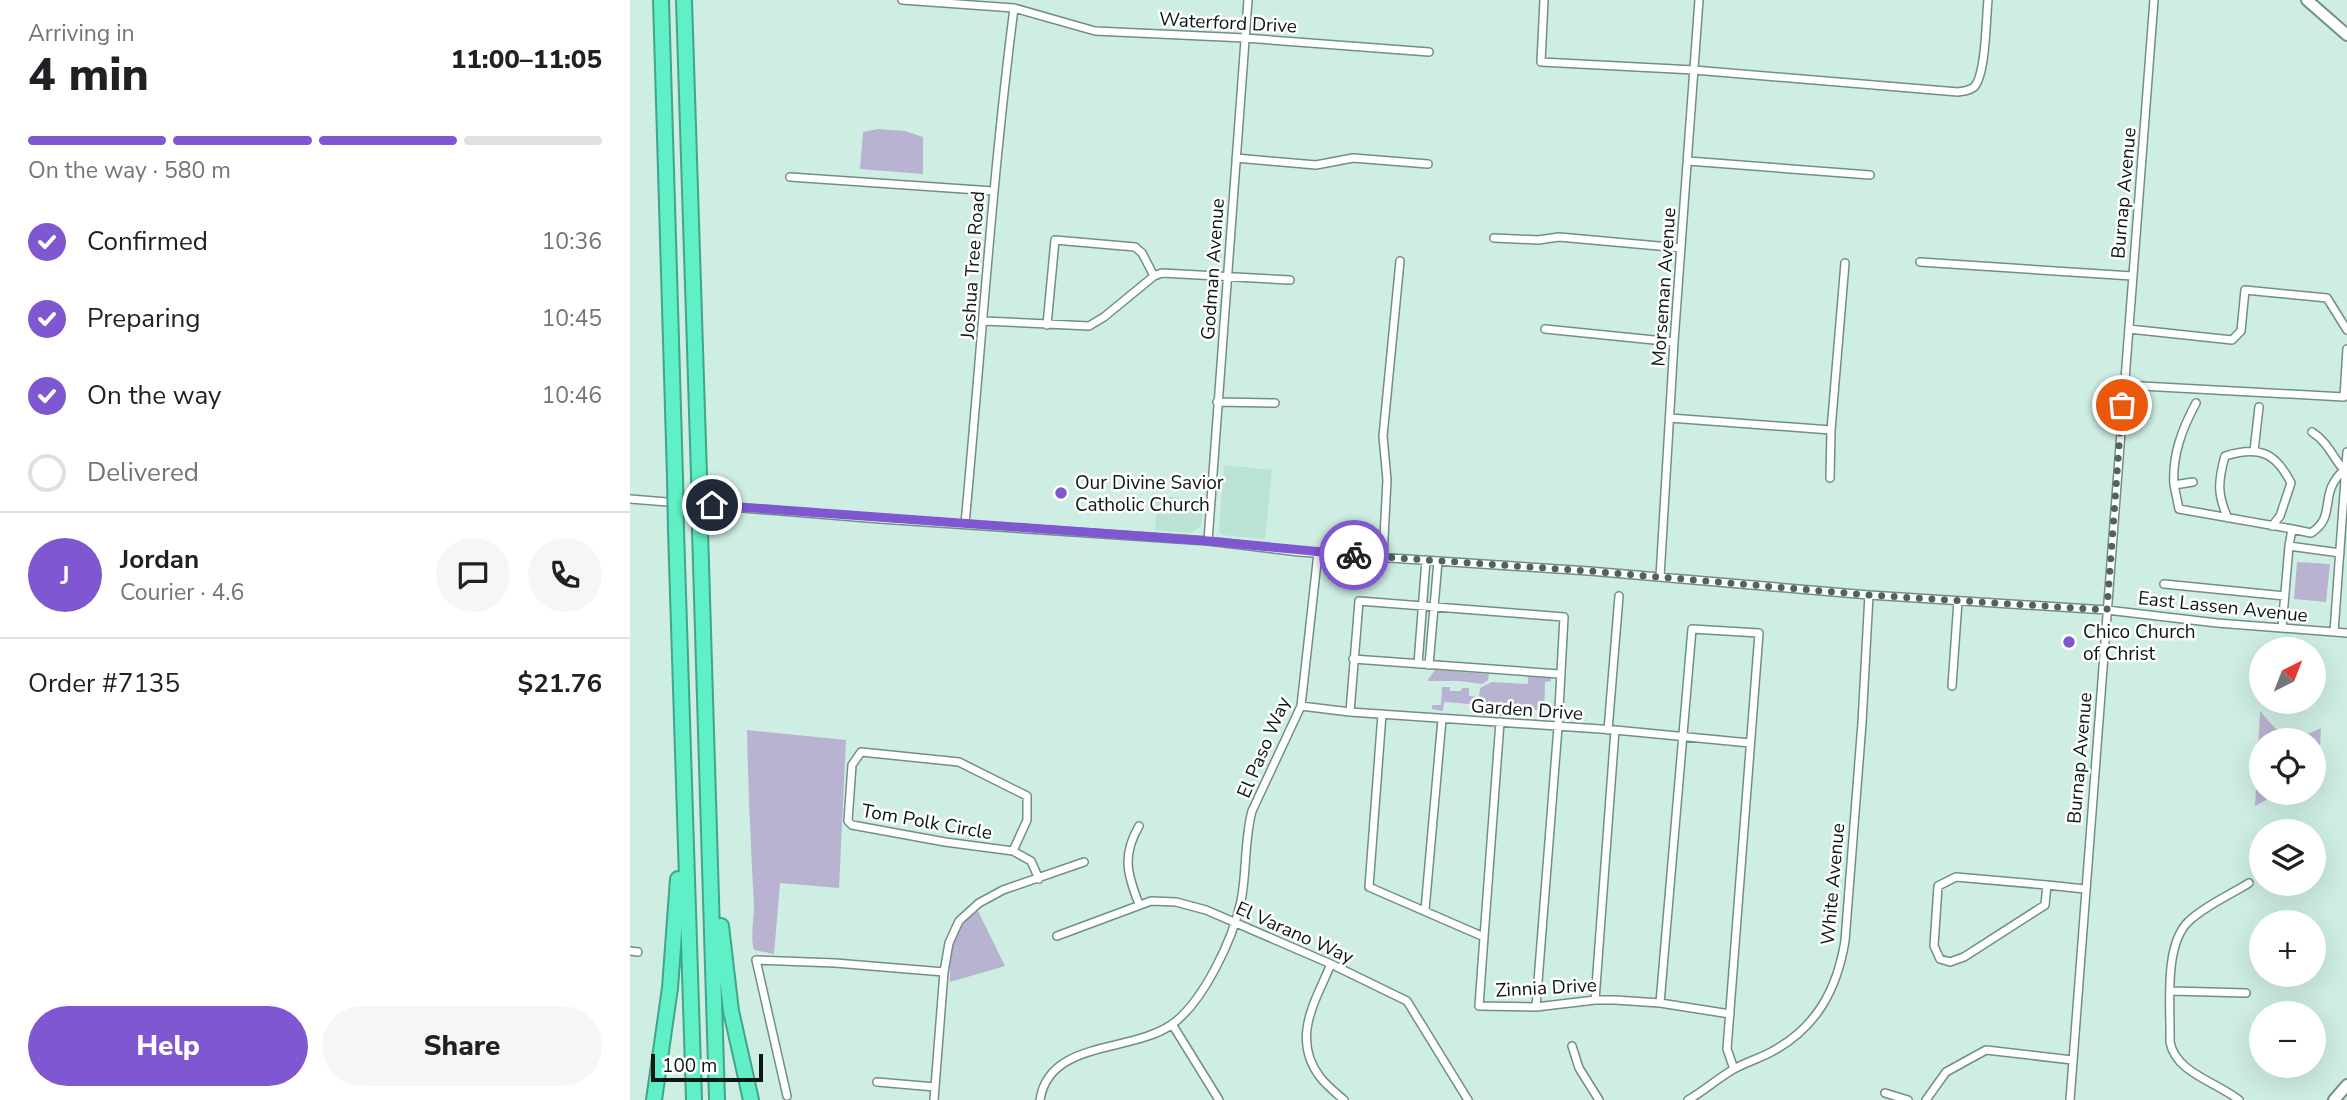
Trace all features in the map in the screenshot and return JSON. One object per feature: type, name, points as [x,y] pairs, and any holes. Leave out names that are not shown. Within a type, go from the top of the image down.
[{"type":"highway","points":[[660,0],[694,1100]]},
{"type":"highway","points":[[684,0],[717,1100]]},
{"type":"highway","points":[[654,1100],[670,988],[684,808]]},
{"type":"highway","points":[[710,850],[716,859],[724,966],[731,1011],[751,1100]]},
{"type":"street","name":"Waterford Drive","points":[[902,0],[957,2],[1014,9],[1095,31],[1245,38],[1429,52]]},
{"type":"street","name":"Godman Avenue","points":[[1208,541],[1248,0]]},
{"type":"street","points":[[1544,0],[1541,62],[1964,91],[1975,86],[1980,74],[1988,0]]},
{"type":"street","name":"Morseman Avenue","points":[[1660,577],[1699,0]]},
{"type":"street","name":"Burnap Avenue","points":[[2070,1100],[2154,0]]},
{"type":"street","points":[[2307,0],[2346,34]]},
{"type":"street","name":"Joshua Tree Road","points":[[965,524],[993,191],[1014,9]]},
{"type":"street","points":[[1237,158],[1316,165],[1353,158],[1428,164]]},
{"type":"street","points":[[1688,161],[1870,174]]},
{"type":"street","points":[[790,177],[993,191]]},
{"type":"street","points":[[1494,239],[1538,240],[1559,237],[1681,248]]},
{"type":"street","points":[[1047,325],[1055,240],[1135,247],[1142,253],[1154,276]]},
{"type":"street","points":[[1383,557],[1387,480],[1383,436],[1400,261]]},
{"type":"street","points":[[1920,262],[2132,276]]},
{"type":"street","points":[[1830,478],[1831,430],[1845,263]]},
{"type":"street","points":[[984,321],[1089,326],[1162,272],[1290,280]]},
{"type":"street","points":[[2129,329],[2232,340],[2241,331],[2245,290],[2327,298],[2347,330]]},
{"type":"street","points":[[1545,329],[1674,342]]},
{"type":"street","points":[[2123,385],[2344,397],[2347,349]]},
{"type":"street","points":[[1217,401],[1275,403]]},
{"type":"street","points":[[2196,403],[2177,446],[2173,468],[2179,509],[2311,533],[2322,525],[2326,518],[2329,488],[2344,470]]},
{"type":"street","points":[[2254,451],[2259,407]]},
{"type":"street","points":[[1670,418],[1831,430]]},
{"type":"street","points":[[2312,432],[2328,446],[2337,464],[2344,470]]},
{"type":"street","points":[[2228,518],[2220,502],[2219,478],[2225,456],[2246,450],[2254,451],[2267,455],[2283,467],[2291,483],[2280,516],[2272,526]]},
{"type":"street","points":[[2334,632],[2347,452]]},
{"type":"street","points":[[2174,485],[2193,482]]},
{"type":"street","name":"East Lassen Avenue","points":[[630,499],[1208,541],[1318,553],[1869,595],[2107,610],[2347,633]]},
{"type":"street","points":[[2282,628],[2291,529]]},
{"type":"street","points":[[2289,546],[2340,553]]},
{"type":"street","name":"El Paso Way","points":[[1040,1100],[1046,1082],[1055,1070],[1068,1060],[1096,1048],[1144,1039],[1172,1024],[1203,990],[1241,902],[1252,811],[1301,706],[1318,553]]},
{"type":"street","points":[[1418,664],[1426,560]]},
{"type":"street","points":[[1429,664],[1438,561]]},
{"type":"street","points":[[2164,584],[2285,596]]},
{"type":"street","name":"White Avenue","points":[[1688,1100],[1734,1069],[1783,1046],[1814,1019],[1840,971],[1845,941],[1869,595]]},
{"type":"street","points":[[1595,1000],[1619,596]]},
{"type":"street","points":[[1350,712],[1359,601],[1563,617],[1558,727],[1536,1007]]},
{"type":"street","points":[[1952,686],[1958,601]]},
{"type":"street","points":[[1660,1003],[1692,629],[1759,633],[1727,1049],[1734,1069]]},
{"type":"street","points":[[1353,659],[1559,674]]},
{"type":"street","name":"Garden Drive","points":[[1301,706],[1750,743]]},
{"type":"street","points":[[1382,714],[1369,887],[1484,937],[1500,722]]},
{"type":"street","points":[[1425,910],[1442,719]]},
{"type":"street","name":"Tom Polk Circle","points":[[1013,851],[1027,820],[1027,796],[1005,783],[959,762],[861,752],[852,765],[848,821],[852,825],[1013,851],[1031,861],[1039,879]]},
{"type":"street","points":[[1139,826],[1129,844],[1127,856],[1132,886],[1139,904]]},
{"type":"street","points":[[934,1100],[944,972],[949,943],[959,921],[979,902],[1003,890],[1084,862]]},
{"type":"street","points":[[2048,885],[2045,905],[1964,957],[1950,962],[1940,959],[1934,946],[1938,886],[1956,877],[2048,885],[2085,890]]},
{"type":"street","points":[[2239,1100],[2176,1060],[2170,1042],[2172,959],[2179,933],[2188,922],[2249,883]]},
{"type":"street","name":"El Varano Way","points":[[1057,936],[1139,904],[1161,900],[1206,910],[1331,964],[1407,1001],[1468,1100]]},
{"type":"street","name":"Zinnia Drive","points":[[1484,937],[1479,1006],[1536,1007],[1595,1000],[1660,1003],[1730,1014]]},
{"type":"street","points":[[787,1096],[756,960],[944,972]]},
{"type":"street","points":[[1331,964],[1306,1022],[1307,1052],[1320,1077],[1344,1100]]},
{"type":"street","points":[[2171,990],[2246,993]]},
{"type":"street","points":[[1172,1024],[1219,1100]]},
{"type":"street","points":[[1572,1046],[1579,1068],[1599,1100]]},
{"type":"street","points":[[1926,1100],[1946,1072],[1986,1050],[2072,1060]]},
{"type":"street","points":[[877,1082],[935,1087]]},
{"type":"street","points":[[2334,1100],[2347,1085]]},
{"type":"street","points":[[1885,1093],[1908,1100]]},
{"type":"shaded area","points":[[878,129],[905,131],[923,137],[923,174],[860,169],[863,132]]},
{"type":"shaded area","points":[[1224,465],[1272,470],[1265,539],[1222,535],[1219,531]]},
{"type":"shaded area","points":[[1157,496],[1204,499],[1201,526],[1191,533],[1155,530]]},
{"type":"shaded area","points":[[2297,562],[2330,564],[2326,602],[2294,599]]},
{"type":"shaded area","points":[[1435,670],[1489,674],[1488,680],[1482,684],[1427,681]]},
{"type":"shaded area","points":[[1528,677],[1551,678],[1551,681],[1545,682],[1544,719],[1540,719],[1540,710],[1506,708],[1505,716],[1482,715],[1482,705],[1444,702],[1443,711],[1432,709],[1432,705],[1441,705],[1442,687],[1450,687],[1450,691],[1469,688],[1469,696],[1479,697],[1480,688],[1492,682],[1528,684]]},
{"type":"shaded area","points":[[2260,714],[2263,714],[2275,728],[2259,728]]},
{"type":"shaded area","points":[[747,730],[846,740],[839,888],[780,883],[774,954],[754,950],[753,945]]},
{"type":"shaded area","points":[[978,911],[1005,966],[950,982],[951,951],[956,934]]},
{"type":"way so far","points":[[1354,555],[1589,571],[1869,595],[2107,610],[2122,405]]},
{"type":"place","name":"Our Divine Savior Catholic Church","points":[[1061,493]]},
{"type":"place","name":"Chico Church of Christ","points":[[2069,642]]},
{"type":"route","points":[[712,505],[1208,541],[1354,555]]}]
